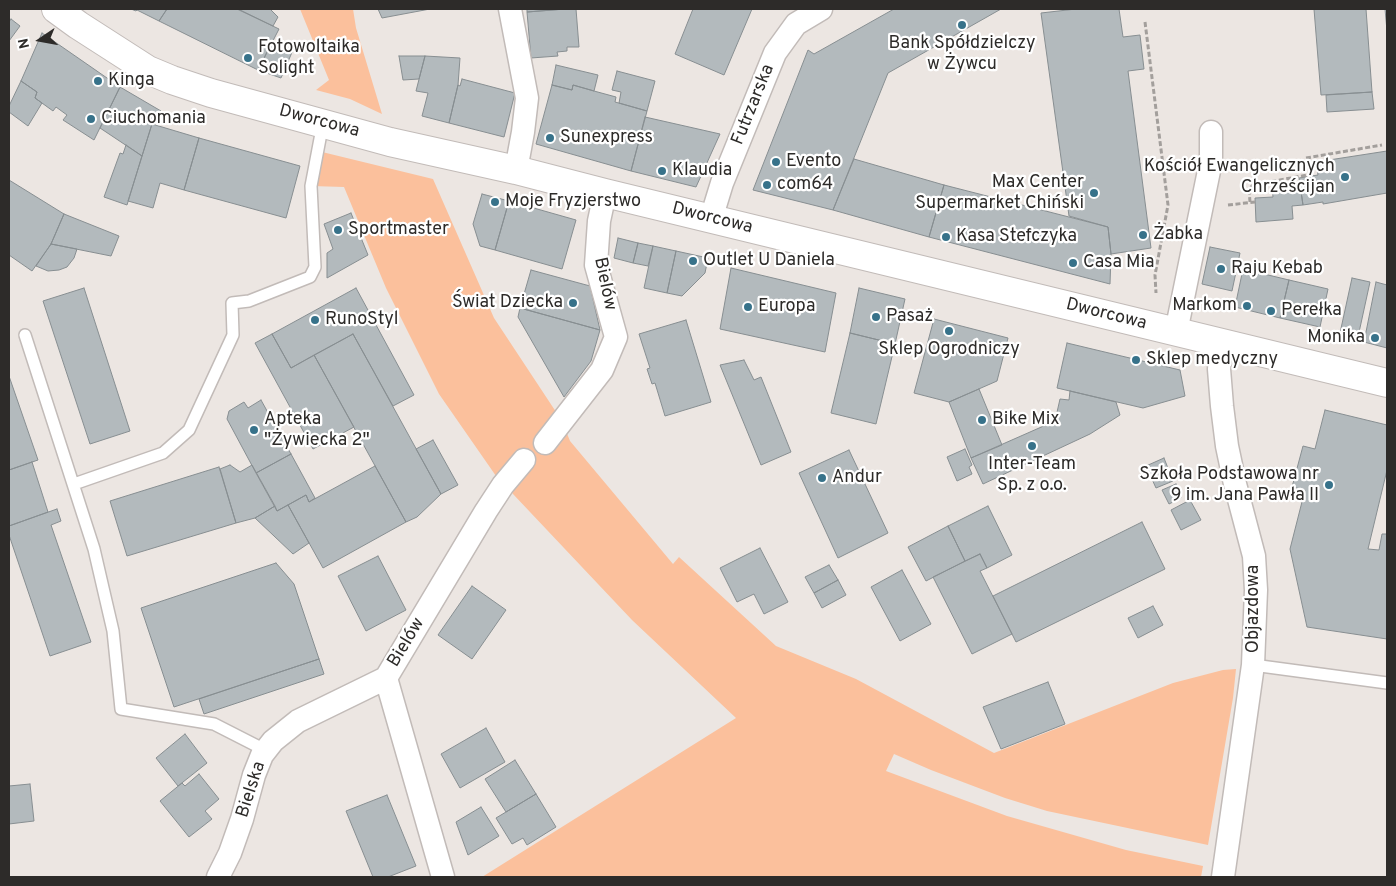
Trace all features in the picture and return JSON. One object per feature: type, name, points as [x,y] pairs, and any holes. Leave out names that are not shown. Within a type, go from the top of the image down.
[{"type":"street","name":"Dworcowa","points":[[56,9],[148,70],[211,93],[390,142],[516,170],[605,194],[1387,383]]},
{"type":"street","points":[[510,9],[527,98],[516,170]]},
{"type":"street","name":"Futrzarska","points":[[711,219],[722,183],[775,53],[796,24],[821,9]]},
{"type":"street","points":[[1176,332],[1211,161],[1211,132]]},
{"type":"street","name":"Bielów","points":[[545,443],[602,370],[616,337],[596,266],[599,221],[605,194]]},
{"type":"street","name":"Objazdowa","points":[[1222,343],[1220,369],[1225,432],[1254,556],[1256,590],[1254,665],[1223,877]]},
{"type":"street","name":"Bielów","points":[[442,877],[386,678],[486,511],[503,485],[524,460]]},
{"type":"street","name":"Bielska","points":[[218,877],[230,853],[254,775],[265,750],[298,721],[386,678]]},
{"type":"lane","points":[[74,484],[163,453],[188,430],[233,335],[232,303],[248,301],[310,277],[315,267],[312,186],[323,123]]},
{"type":"lane","points":[[25,335],[94,549],[113,631],[121,709],[214,724],[265,750]]},
{"type":"lane","points":[[1254,665],[1387,682]]},
{"type":"path","points":[[1145,22],[1168,205],[1156,275],[1156,299]]},
{"type":"path","points":[[1306,158],[1382,145]]},
{"type":"path","points":[[1226,205],[1253,202],[1248,189],[1253,185],[1307,175],[1308,177]]},
{"type":"shaded area","points":[[300,9],[353,9],[356,28],[382,114],[350,99],[316,90],[329,80]]},
{"type":"shaded area","points":[[318,151],[433,179],[494,318],[562,421],[570,441],[673,564],[679,557],[776,646],[856,679],[994,753],[1173,683],[1223,670],[1236,669],[1233,698],[1208,845],[1047,811],[1005,798],[894,754],[886,771],[1007,816],[1126,850],[1203,866],[1201,877],[482,877],[736,718],[632,620],[496,476],[439,394],[386,288],[344,187],[311,186]]},
{"type":"building","points":[[131,9],[167,9],[159,21]]},
{"type":"building","points":[[167,9],[237,9],[279,29],[258,70],[159,21]]},
{"type":"building","points":[[238,9],[270,9],[278,17],[273,26]]},
{"type":"building","points":[[378,9],[430,9],[382,18]]},
{"type":"building","points":[[527,9],[565,9],[527,12]]},
{"type":"building","points":[[576,9],[579,47],[567,47],[567,51],[557,52],[558,56],[531,58],[527,12]]},
{"type":"building","points":[[693,9],[752,9],[724,75],[675,54]]},
{"type":"building","points":[[894,9],[1001,9],[888,73],[833,210],[753,190],[808,50],[814,54]]},
{"type":"building","points":[[1076,9],[1119,9],[1123,37],[1140,35],[1144,69],[1128,71],[1151,248],[1111,254],[1108,227],[1069,216],[1041,13]]},
{"type":"building","points":[[1314,9],[1366,9],[1372,92],[1321,95]]},
{"type":"building","points":[[1385,9],[1387,9],[1387,31]]},
{"type":"building","points":[[11,19],[20,26],[9,41],[9,22]]},
{"type":"building","points":[[42,33],[120,87],[94,140],[63,120],[67,115],[56,107],[53,111],[35,98],[37,92],[21,81]]},
{"type":"building","points":[[272,42],[293,50],[281,78],[258,70]]},
{"type":"building","points":[[399,56],[425,56],[419,79],[403,80]]},
{"type":"building","points":[[425,56],[460,58],[458,85],[449,123],[422,116],[428,93],[416,91]]},
{"type":"building","points":[[556,65],[598,75],[594,91],[573,85],[572,90],[552,85]]},
{"type":"building","points":[[617,71],[655,81],[647,111],[619,103],[621,92],[612,90]]},
{"type":"building","points":[[462,79],[515,93],[504,137],[449,123],[458,85],[460,86]]},
{"type":"building","points":[[21,81],[37,92],[35,98],[42,103],[28,126],[9,112],[9,106]]},
{"type":"building","points":[[552,85],[572,90],[573,85],[616,97],[615,102],[647,111],[631,171],[536,144]]},
{"type":"building","points":[[120,87],[161,111],[152,124],[142,156],[100,128]]},
{"type":"building","points":[[1372,92],[1374,109],[1327,112],[1326,95]]},
{"type":"building","points":[[645,117],[720,134],[696,187],[631,171]]},
{"type":"building","points":[[152,124],[199,138],[184,190],[160,183],[153,208],[128,201]]},
{"type":"building","points":[[199,138],[300,166],[286,218],[184,190]]},
{"type":"building","points":[[126,145],[142,156],[127,205],[104,197],[120,153],[123,154]]},
{"type":"building","name":"Kościół Ewangelicznych Chrześcijan","points":[[1387,151],[1387,193],[1323,204],[1323,202],[1303,205],[1299,178],[1318,175],[1316,162]]},
{"type":"building","points":[[854,159],[944,185],[929,237],[833,210]]},
{"type":"building","points":[[9,180],[64,214],[51,244],[32,271],[9,255]]},
{"type":"building","points":[[944,185],[1108,227],[1111,254],[1110,284],[929,237]]},
{"type":"building","points":[[1300,185],[1303,205],[1292,206],[1293,219],[1256,222],[1255,198],[1273,197],[1272,187]]},
{"type":"building","points":[[482,194],[509,201],[495,250],[480,246],[473,224]]},
{"type":"building","points":[[509,201],[576,220],[562,269],[495,250]]},
{"type":"building","points":[[351,213],[368,255],[327,278],[327,253],[333,249],[324,224]]},
{"type":"building","points":[[64,214],[119,236],[111,256],[51,244]]},
{"type":"building","points":[[618,238],[638,243],[633,263],[614,258]]},
{"type":"building","points":[[638,243],[653,246],[648,266],[633,263]]},
{"type":"building","points":[[51,244],[77,249],[74,258],[67,267],[48,271],[36,266]]},
{"type":"building","points":[[653,246],[676,251],[667,293],[644,288]]},
{"type":"building","name":"Raju Kebab","points":[[1210,247],[1240,253],[1232,291],[1202,284]]},
{"type":"building","points":[[676,251],[708,258],[705,273],[682,296],[667,293]]},
{"type":"building","points":[[731,268],[836,293],[825,352],[720,329]]},
{"type":"building","points":[[1243,269],[1289,280],[1280,318],[1235,307]]},
{"type":"building","points":[[531,270],[590,286],[600,330],[520,308]]},
{"type":"building","points":[[1352,278],[1370,282],[1358,337],[1340,333]]},
{"type":"building","points":[[1289,280],[1328,289],[1320,327],[1280,318]]},
{"type":"building","points":[[1376,282],[1387,285],[1387,348],[1364,342]]},
{"type":"building","points":[[84,288],[130,431],[90,444],[43,301]]},
{"type":"building","points":[[356,288],[414,395],[393,406],[353,334],[291,368],[272,334]]},
{"type":"building","points":[[859,288],[905,299],[895,344],[850,333]]},
{"type":"building","points":[[520,308],[600,330],[591,361],[564,397],[518,317]]},
{"type":"building","points":[[934,319],[1008,338],[997,381],[949,402],[914,393]]},
{"type":"building","points":[[686,320],[711,402],[665,416],[655,383],[652,384],[647,369],[650,368],[639,334]]},
{"type":"building","points":[[850,333],[895,344],[876,424],[831,413]]},
{"type":"building","points":[[272,334],[291,368],[314,355],[354,427],[313,449],[255,343]]},
{"type":"building","points":[[353,334],[441,494],[417,517],[406,522],[314,355]]},
{"type":"building","points":[[1067,343],[1180,370],[1185,396],[1143,408],[1057,388]]},
{"type":"building","points":[[744,360],[754,380],[761,377],[791,452],[761,465],[720,365]]},
{"type":"building","points":[[9,376],[38,460],[9,470]]},
{"type":"building","points":[[979,389],[1002,445],[971,458],[949,402]]},
{"type":"building","points":[[1070,391],[1116,402],[1120,415],[1090,434],[983,484],[971,458],[1055,421],[1060,399],[1069,400]]},
{"type":"building","points":[[261,400],[291,454],[256,473],[227,419],[229,411],[244,402],[248,408]]},
{"type":"building","name":"Szkoła Podstawowa nr 9 im. Jana Pawła II","points":[[1325,410],[1387,425],[1387,470],[1368,549],[1379,550],[1382,534],[1387,534],[1387,639],[1307,627],[1290,549],[1305,490],[1292,487],[1303,446],[1315,449]]},
{"type":"building","points":[[433,440],[458,485],[441,494],[416,449]]},
{"type":"building","points":[[965,449],[972,465],[969,467],[972,474],[957,481],[947,457]]},
{"type":"building","points":[[849,450],[888,533],[838,558],[799,473]]},
{"type":"building","points":[[291,454],[315,498],[309,502],[306,495],[277,511],[256,473]]},
{"type":"building","points":[[1164,458],[1173,481],[1156,488],[1146,466]]},
{"type":"building","points":[[32,462],[48,512],[9,526],[9,470]]},
{"type":"building","points":[[230,465],[240,472],[252,465],[275,506],[255,518],[236,523],[220,469]]},
{"type":"building","points":[[375,466],[406,522],[323,568],[288,505],[306,495],[309,502]]},
{"type":"building","points":[[219,467],[236,523],[127,556],[110,501]]},
{"type":"building","points":[[1176,484],[1181,498],[1169,504],[1162,490]]},
{"type":"building","points":[[1190,500],[1201,520],[1181,530],[1171,510]]},
{"type":"building","points":[[288,505],[309,543],[293,554],[255,518],[275,506],[277,511]]},
{"type":"building","points":[[988,506],[1012,555],[987,568],[980,554],[965,561],[948,526]]},
{"type":"building","points":[[57,509],[61,521],[51,525],[91,642],[50,656],[9,535],[9,526]]},
{"type":"building","points":[[1142,522],[1165,569],[1016,642],[993,596]]},
{"type":"building","points":[[948,526],[965,561],[926,581],[908,547]]},
{"type":"building","points":[[760,548],[788,602],[764,614],[754,594],[737,602],[720,568]]},
{"type":"building","points":[[980,554],[987,568],[980,571],[1012,634],[972,654],[933,577]]},
{"type":"building","points":[[378,556],[406,610],[366,631],[338,576]]},
{"type":"building","points":[[276,563],[294,584],[319,659],[174,707],[141,608]]},
{"type":"building","points":[[829,565],[838,580],[814,593],[805,577]]},
{"type":"building","points":[[902,570],[931,624],[900,641],[871,587]]},
{"type":"building","points":[[838,580],[846,595],[822,608],[814,593]]},
{"type":"building","points":[[472,586],[506,610],[472,659],[438,635]]},
{"type":"building","points":[[1153,606],[1163,625],[1138,638],[1128,618]]},
{"type":"building","points":[[319,659],[324,674],[204,714],[199,699]]},
{"type":"building","points":[[1048,682],[1065,724],[1001,749],[983,707]]},
{"type":"building","points":[[486,728],[505,762],[460,788],[441,754]]},
{"type":"building","points":[[185,734],[207,763],[178,786],[156,758]]},
{"type":"building","points":[[515,760],[536,794],[506,812],[485,779]]},
{"type":"building","points":[[199,774],[219,799],[205,811],[212,819],[189,837],[160,801],[182,783],[185,786]]},
{"type":"building","points":[[30,784],[34,821],[9,824],[9,786]]},
{"type":"building","points":[[536,794],[556,827],[527,845],[523,838],[512,844],[496,818]]},
{"type":"building","points":[[387,795],[416,866],[388,877],[373,877],[346,811]]},
{"type":"building","points":[[481,807],[499,836],[468,855],[456,822]]},
{"type":"place","name":"Bank Spółdzielczy w Żywcu","points":[[962,25]]},
{"type":"place","name":"Fotowoltaika Solight","points":[[248,58]]},
{"type":"place","name":"Kinga","points":[[98,81]]},
{"type":"place","name":"Ciuchomania","points":[[91,119]]},
{"type":"place","name":"Sunexpress","points":[[550,138]]},
{"type":"place","name":"Evento","points":[[776,162]]},
{"type":"place","name":"Klaudia","points":[[662,171]]},
{"type":"place","name":"Kościół Ewangelicznych Chrześcijan","points":[[1345,177]]},
{"type":"place","name":"com64","points":[[767,185]]},
{"type":"place","name":"Max Center Supermarket Chiński","points":[[1094,193]]},
{"type":"place","name":"Moje Fryzjerstwo","points":[[495,202]]},
{"type":"place","name":"Sportmaster","points":[[338,230]]},
{"type":"place","name":"Żabka","points":[[1143,235]]},
{"type":"place","name":"Kasa Stefczyka","points":[[946,237]]},
{"type":"place","name":"Outlet U Daniela","points":[[693,261]]},
{"type":"place","name":"Casa Mia","points":[[1073,263]]},
{"type":"place","name":"Raju Kebab","points":[[1221,269]]},
{"type":"place","name":"Świat Dziecka","points":[[573,303]]},
{"type":"place","name":"Markom","points":[[1247,306]]},
{"type":"place","name":"Europa","points":[[748,307]]},
{"type":"place","name":"Perełka","points":[[1271,311]]},
{"type":"place","name":"Pasaż","points":[[876,317]]},
{"type":"place","name":"RunoStyl","points":[[315,320]]},
{"type":"place","name":"Sklep Ogrodniczy","points":[[949,331]]},
{"type":"place","name":"Monika","points":[[1375,338]]},
{"type":"place","name":"Sklep medyczny","points":[[1136,360]]},
{"type":"place","name":"Bike Mix","points":[[982,420]]},
{"type":"place","name":"Apteka \"Żywiecka 2\"","points":[[254,430]]},
{"type":"place","name":"Inter-Team Sp. z o.o.","points":[[1032,446]]},
{"type":"place","name":"Andur","points":[[822,478]]},
{"type":"place","name":"Szkoła Podstawowa nr 9 im. Jana Pawła II","points":[[1329,485]]}]
